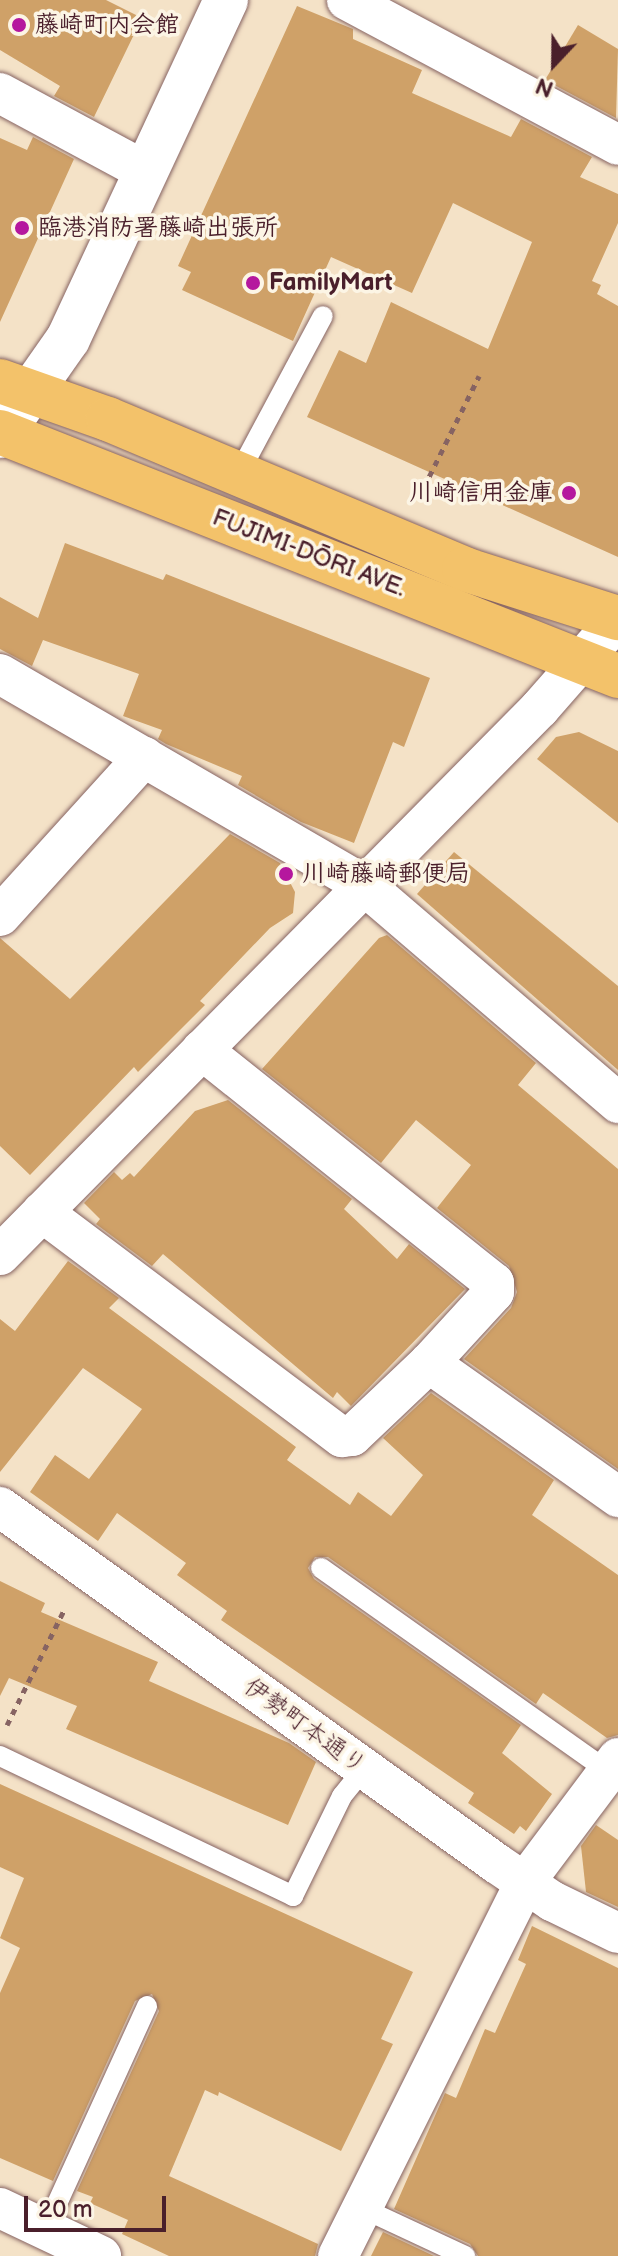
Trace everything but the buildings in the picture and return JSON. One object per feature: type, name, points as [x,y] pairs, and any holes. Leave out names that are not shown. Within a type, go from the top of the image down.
[{"type":"highway","name":"FUJIMI-DŌRI AVE.","points":[[16,389],[108,419],[464,569],[618,619]]},
{"type":"highway","name":"FUJIMI-DŌRI AVE.","points":[[1,433],[600,668]]},
{"type":"street","points":[[1,433],[16,389],[68,339],[226,0]]},
{"type":"street","points":[[347,0],[618,145]]},
{"type":"street","points":[[0,93],[145,171]]},
{"type":"street","points":[[0,1255],[540,708],[600,668],[618,619]]},
{"type":"street","points":[[0,674],[364,885],[618,1103]]},
{"type":"street","points":[[0,916],[144,757]]},
{"type":"street","points":[[42,1212],[342,1437],[352,1436],[429,1363],[494,1292],[494,1283],[202,1050]]},
{"type":"street","points":[[429,1363],[618,1497]]},
{"type":"street","name":"伊勢町本通り","points":[[0,1507],[552,1901],[618,1933]]},
{"type":"street","points":[[338,2256],[525,1882],[613,1764]]},
{"type":"street","points":[[0,2208],[101,2256]]},
{"type":"lane","points":[[238,475],[323,316]]},
{"type":"lane","points":[[321,1568],[613,1764]]},
{"type":"lane","points":[[0,1756],[293,1896],[342,1796],[365,1768]]},
{"type":"lane","points":[[45,2230],[147,2006]]},
{"type":"lane","points":[[362,2208],[465,2256]]},
{"type":"path","points":[[424,487],[479,376]]},
{"type":"path","points":[[0,1739],[62,1611],[96,1576]]},
{"type":"place","name":"藤崎町内会館","points":[[19,25]]},
{"type":"place","name":"臨港消防署藤崎出張所","points":[[22,228]]},
{"type":"place","name":"FamilyMart","points":[[253,283]]},
{"type":"place","name":"川崎信用金庫","points":[[569,493]]},
{"type":"place","name":"川崎藤崎郵便局","points":[[286,874]]}]
